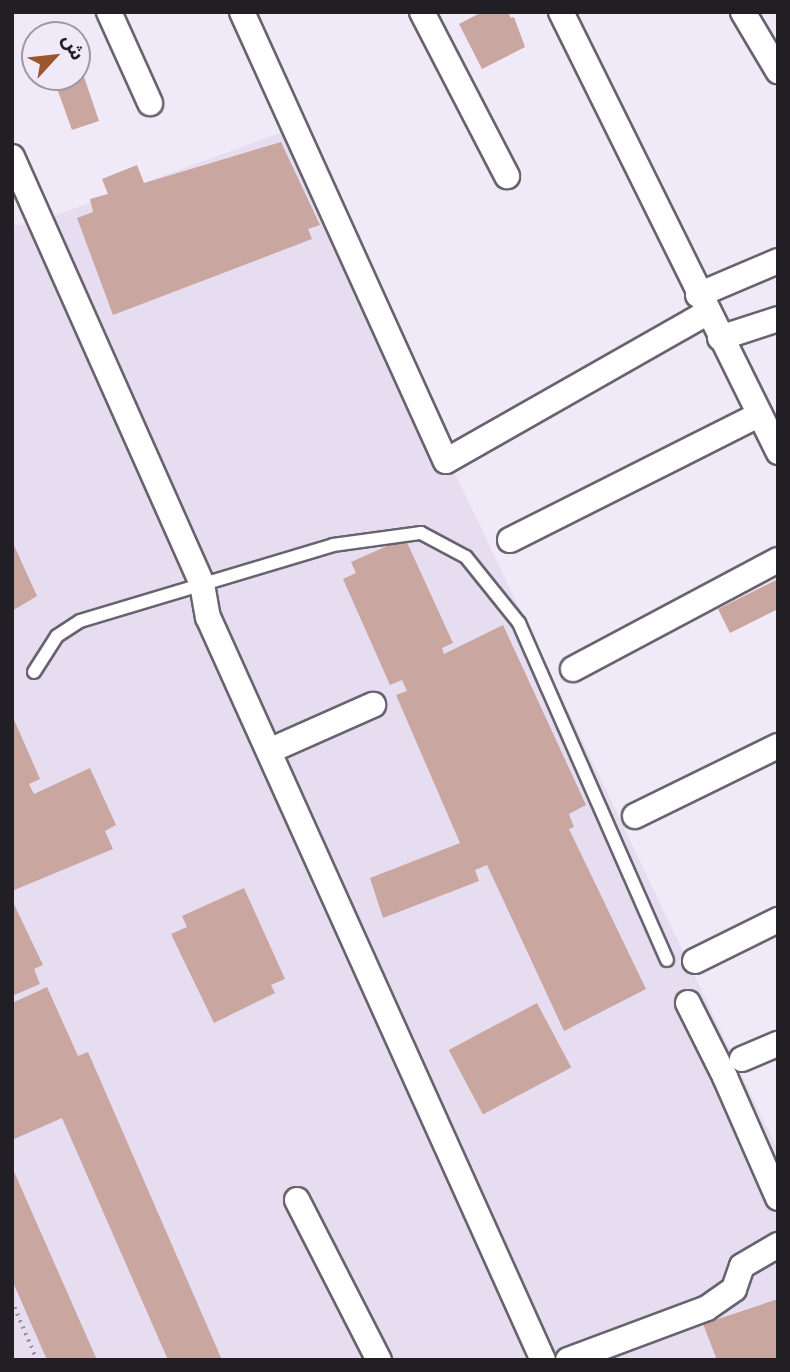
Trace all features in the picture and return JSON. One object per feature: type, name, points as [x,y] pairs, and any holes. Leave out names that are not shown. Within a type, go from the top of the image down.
[{"type":"street","points":[[109,12],[150,103]]},
{"type":"street","points":[[243,12],[446,461],[702,304],[778,261]]},
{"type":"street","points":[[422,12],[506,176]]},
{"type":"street","points":[[561,12],[702,304],[778,452]]},
{"type":"street","points":[[743,12],[778,71]]},
{"type":"street","points":[[12,157],[202,584],[208,617],[543,1360]]},
{"type":"street","points":[[720,338],[778,319]]},
{"type":"street","points":[[510,540],[759,415]]},
{"type":"street","points":[[573,670],[778,560]]},
{"type":"street","points":[[269,751],[373,705]]},
{"type":"street","points":[[635,816],[778,746]]},
{"type":"street","points":[[695,961],[778,920]]},
{"type":"street","points":[[688,1003],[725,1077],[778,1198]]},
{"type":"street","points":[[742,1059],[778,1044]]},
{"type":"street","points":[[297,1200],[379,1360]]},
{"type":"street","points":[[568,1360],[707,1308],[733,1289],[742,1266],[778,1245]]},
{"type":"lane","points":[[34,672],[57,636],[80,621],[333,545],[421,533],[466,556],[519,623],[667,960]]},
{"type":"path","points":[[12,1301],[37,1360]]},
{"type":"shaded area","points":[[291,129],[778,1151],[778,1360],[12,1360],[12,225],[32,224]]},
{"type":"building","points":[[482,12],[508,12],[511,18],[514,17],[525,47],[482,69],[459,24]]},
{"type":"building","points":[[58,91],[89,91],[99,121],[72,130]]},
{"type":"building","points":[[281,142],[320,225],[308,229],[312,239],[113,315],[77,218],[93,212],[90,199],[108,194],[102,179],[137,165],[144,183]]},
{"type":"building","points":[[405,538],[453,643],[442,648],[444,654],[503,625],[586,805],[569,814],[574,827],[569,829],[646,989],[564,1031],[487,865],[475,870],[479,881],[383,918],[370,878],[460,843],[396,695],[407,691],[402,680],[390,685],[343,579],[356,573],[351,562]]},
{"type":"building","points":[[12,541],[37,596],[12,611]]},
{"type":"building","points":[[778,579],[778,609],[730,633],[718,609]]},
{"type":"building","points":[[12,715],[40,779],[29,784],[34,794],[90,768],[116,825],[105,831],[113,849],[12,891]]},
{"type":"building","points":[[244,888],[285,979],[271,985],[275,993],[214,1023],[171,934],[187,927],[182,916]]},
{"type":"building","points":[[12,900],[43,965],[34,969],[40,984],[12,996]]},
{"type":"building","points":[[47,987],[78,1056],[88,1052],[222,1360],[168,1360],[62,1118],[12,1140],[12,1003]]},
{"type":"building","points":[[537,1003],[571,1067],[483,1114],[449,1050]]},
{"type":"building","points":[[12,1167],[97,1360],[47,1360],[12,1280]]},
{"type":"building","points":[[778,1299],[778,1360],[717,1360],[703,1324]]}]
